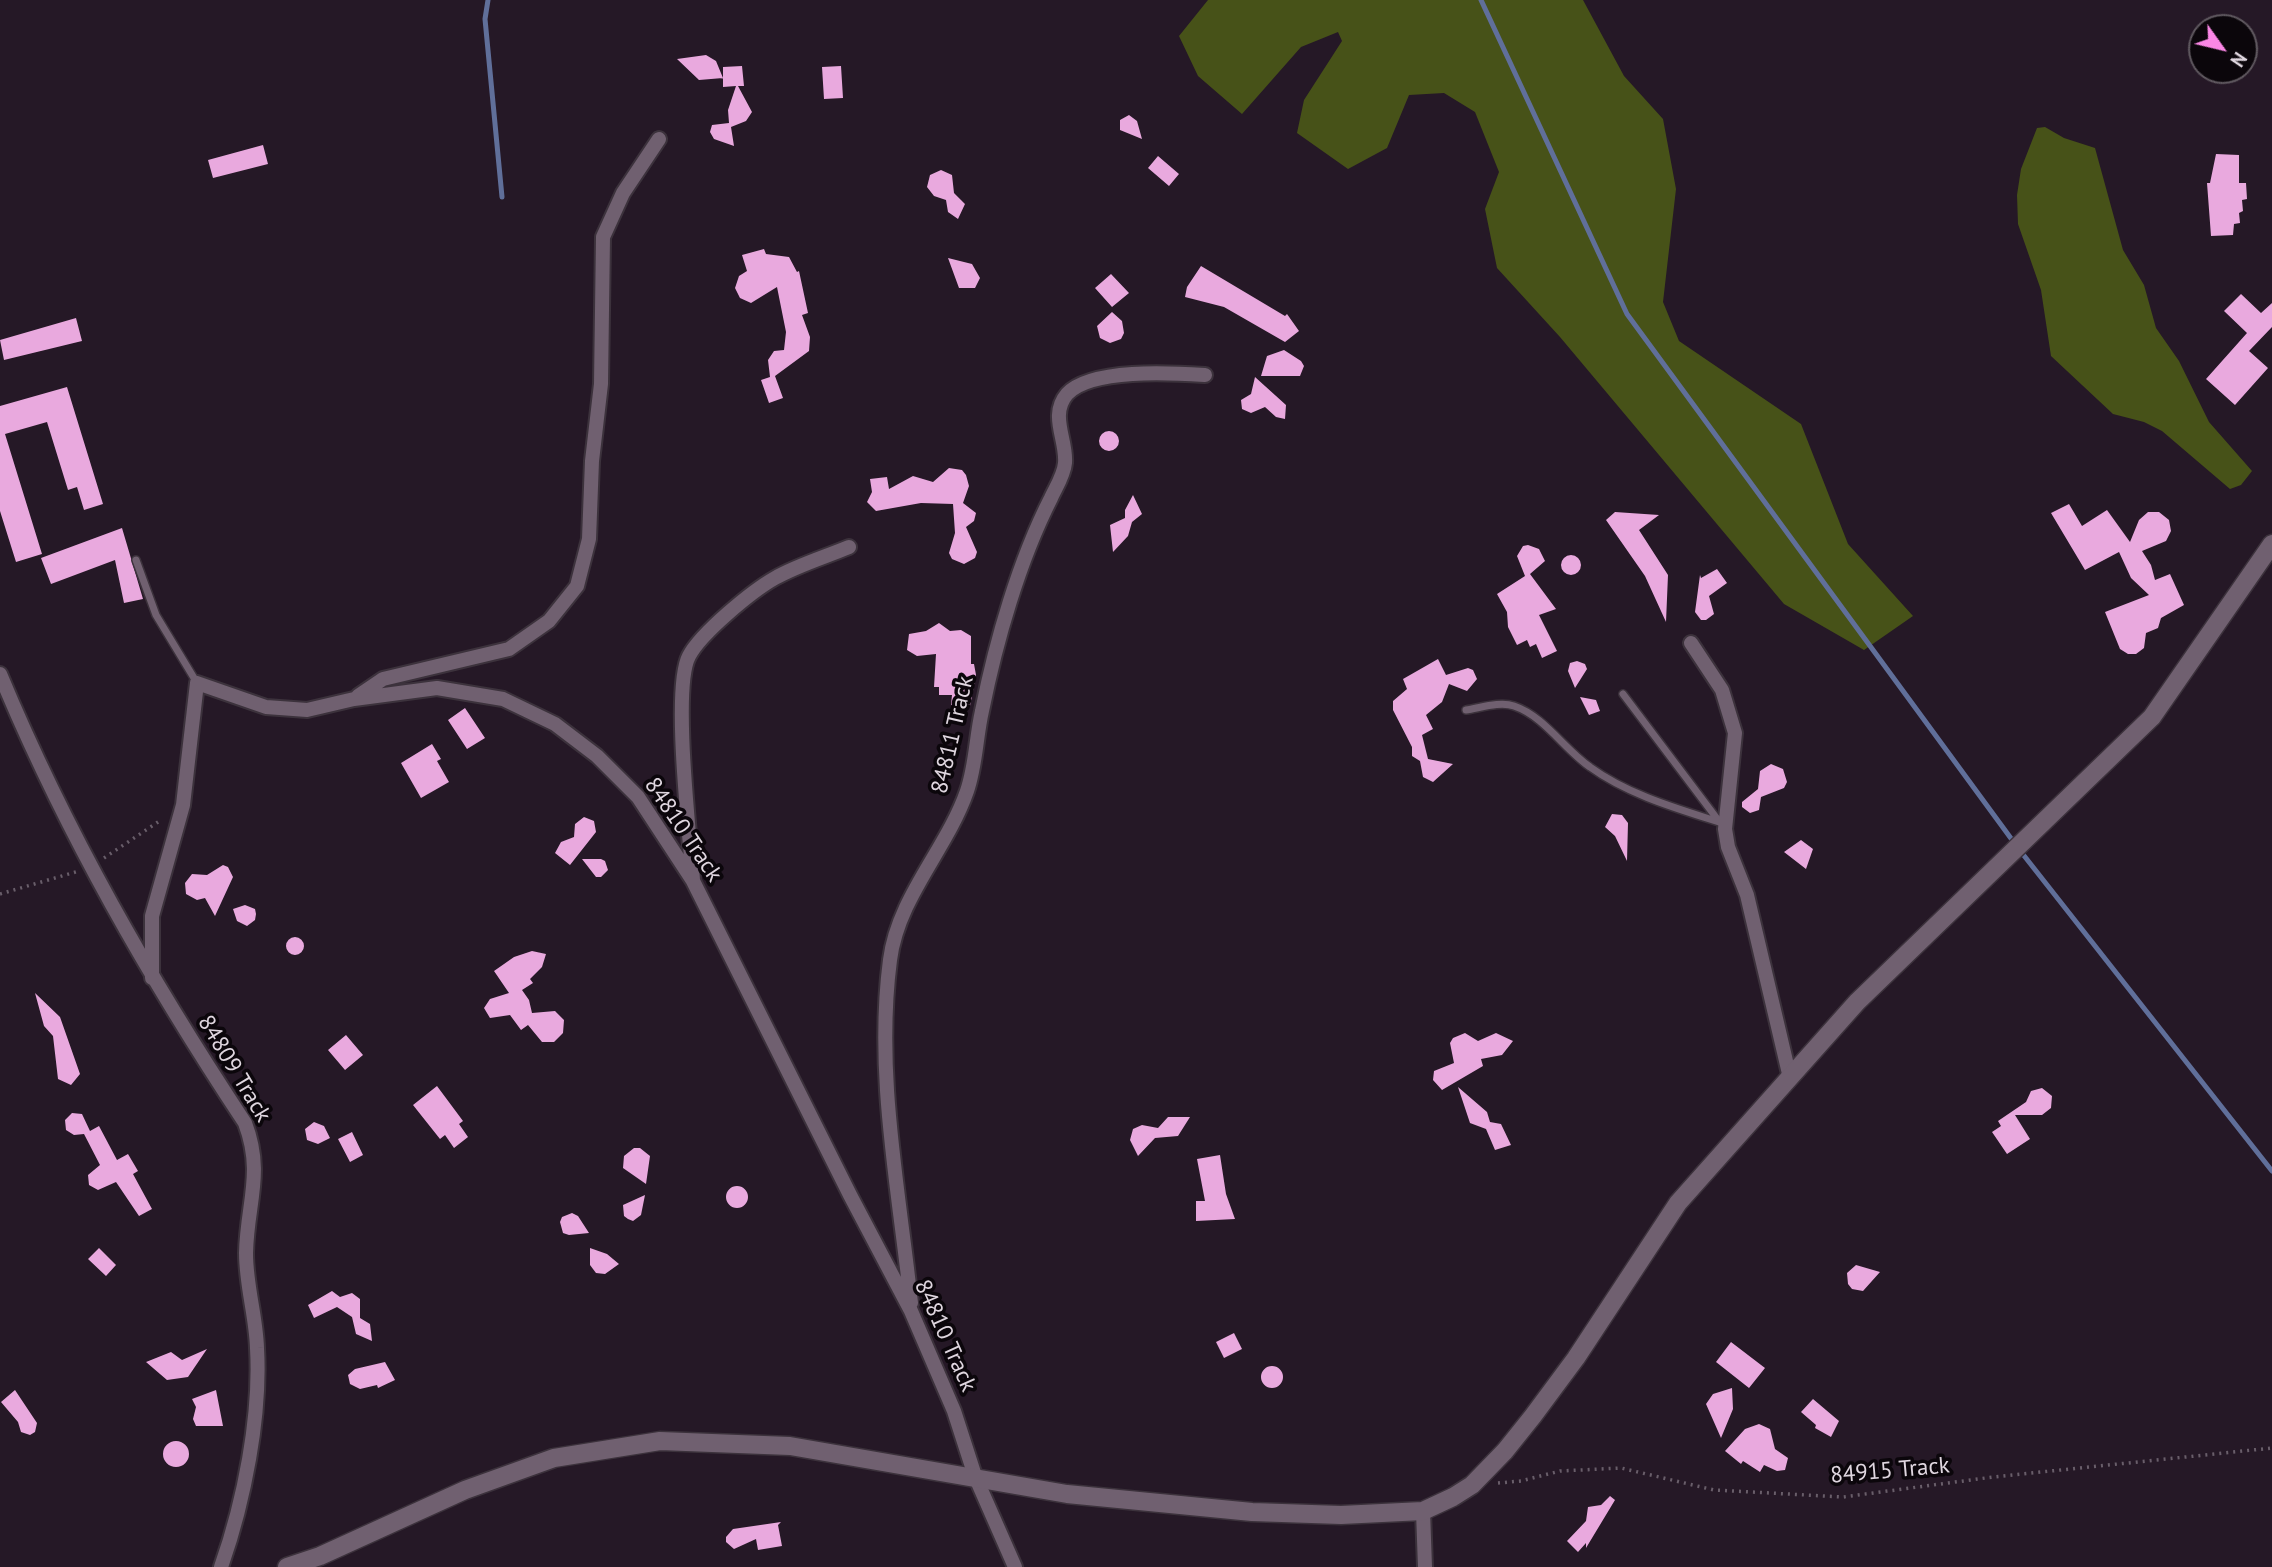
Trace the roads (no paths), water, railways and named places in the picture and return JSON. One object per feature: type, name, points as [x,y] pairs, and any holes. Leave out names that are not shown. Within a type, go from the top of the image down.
[{"type":"street","points":[[354,699],[383,679],[509,649],[548,621],[577,586],[589,539],[592,461],[601,384],[603,237],[624,192],[659,139]]},
{"type":"street","name":"84811 Track","points":[[911,1311],[885,1065],[890,959],[900,920],[956,819],[968,789],[995,659],[1040,520],[1065,465],[1060,408],[1067,394],[1083,383],[1159,372],[1205,375]]},
{"type":"street","points":[[287,1567],[320,1556],[465,1490],[554,1458],[660,1441],[790,1446],[1067,1494],[1252,1512],[1341,1515],[1423,1511],[1472,1485],[1505,1451],[1576,1358],[1678,1203],[1857,1002],[2152,717],[2272,544]]},
{"type":"street","points":[[693,881],[683,712],[683,681],[688,657],[704,637],[775,578],[849,547]]},
{"type":"street","points":[[1691,643],[1722,690],[1735,733],[1722,825],[1747,895],[1790,1078]]},
{"type":"street","name":"84809 Track","points":[[0,674],[89,868],[152,978],[245,1122],[254,1147],[256,1174],[246,1251],[248,1294],[257,1346],[257,1410],[234,1529],[221,1567]]},
{"type":"street","points":[[152,978],[152,916],[183,805],[197,683]]},
{"type":"street","name":"84810 Track","points":[[197,683],[266,708],[307,709],[354,699],[437,688],[503,699],[555,724],[597,756],[638,797],[693,881],[911,1311],[954,1410],[975,1476],[1015,1567]]},
{"type":"street","points":[[1423,1511],[1425,1567]]},
{"type":"lane","points":[[136,560],[156,615],[197,683]]},
{"type":"lane","points":[[1623,694],[1722,825]]},
{"type":"lane","points":[[1466,710],[1505,704],[1514,706],[1525,711],[1571,752],[1614,783],[1722,825]]},
{"type":"waterway","points":[[488,0],[485,19],[502,197]]},
{"type":"waterway","points":[[1481,0],[1627,314],[2018,848],[2272,1171]]}]
